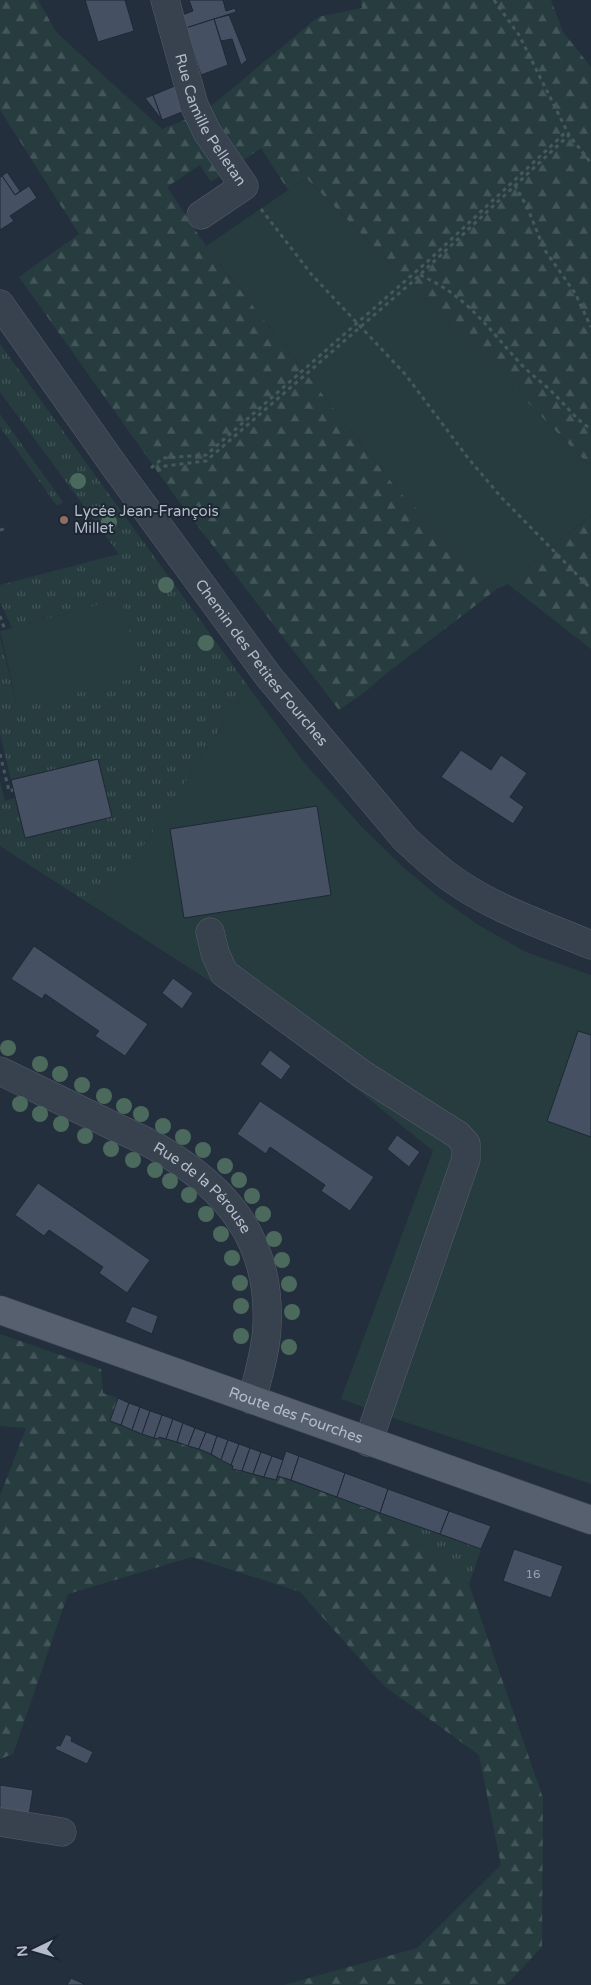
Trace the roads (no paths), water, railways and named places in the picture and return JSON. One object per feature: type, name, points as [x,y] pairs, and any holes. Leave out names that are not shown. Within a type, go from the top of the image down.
[{"type":"main road","name":"Route des Fourches","points":[[0,1310],[591,1520]]},
{"type":"street","name":"Rue Camille Pelletan","points":[[165,0],[194,106],[207,132],[244,186],[201,215]]},
{"type":"street","name":"Chemin des Petites Fourches","points":[[0,304],[128,485],[269,677],[405,839],[439,870],[480,897],[591,945]]},
{"type":"street","points":[[210,932],[215,953],[224,973],[362,1074],[458,1135],[466,1144],[466,1159],[368,1442]]},
{"type":"street","name":"Rue de la Pérouse","points":[[0,1071],[159,1148],[190,1168],[229,1203],[253,1243],[262,1269],[266,1293],[267,1326],[263,1354],[252,1400]]},
{"type":"street","points":[[0,1822],[62,1832]]},
{"type":"place","name":"Lycée Jean-François Millet","points":[[64,520]]}]
